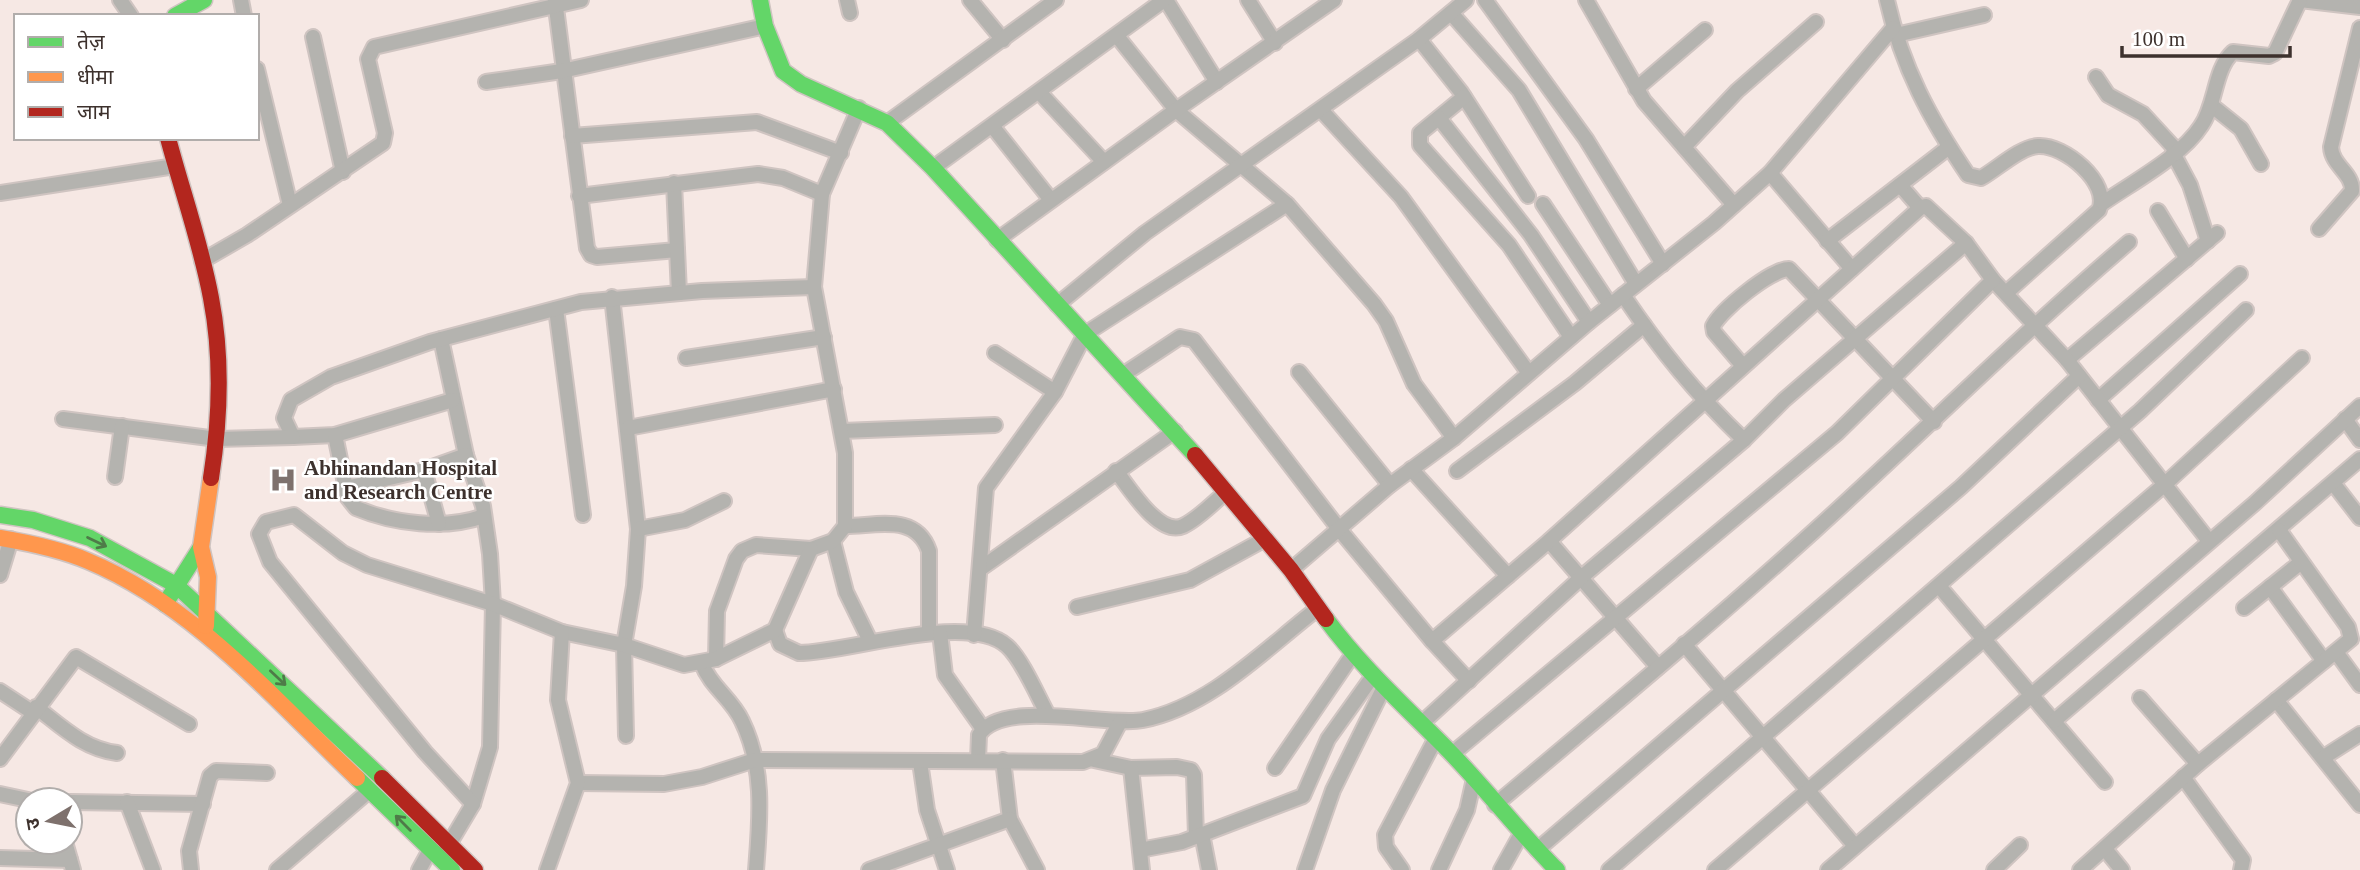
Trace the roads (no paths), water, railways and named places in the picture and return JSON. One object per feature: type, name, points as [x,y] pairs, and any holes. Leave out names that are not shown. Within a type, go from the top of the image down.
[{"type":"street","points":[[179,14],[204,0]]},
{"type":"street","points":[[202,261],[343,172],[383,143],[385,133],[368,59],[374,47],[581,0]]},
{"type":"street","points":[[760,0],[765,26],[778,60],[790,78],[887,123],[933,168],[1175,431],[1291,570],[1317,609],[1353,654],[1452,754],[1521,834],[1557,870]]},
{"type":"street","points":[[970,0],[1003,40]]},
{"type":"street","points":[[887,123],[1056,0]]},
{"type":"street","points":[[933,168],[1165,0],[1217,82]]},
{"type":"street","points":[[1248,0],[1275,43]]},
{"type":"street","points":[[1057,305],[1145,233],[1419,39],[1466,0]]},
{"type":"street","points":[[1485,0],[1586,139],[1663,264]]},
{"type":"street","points":[[1586,0],[1636,89],[1734,205]]},
{"type":"street","points":[[1887,0],[1894,31],[1923,105],[1968,175],[1981,178],[2031,148],[2046,146],[2082,167],[2092,179],[2103,203]]},
{"type":"street","points":[[2006,293],[2091,219],[2103,203],[2175,152],[2197,132],[2211,105],[2229,55],[2247,51],[2269,56],[2275,53],[2300,0],[2337,2],[2360,7]]},
{"type":"street","points":[[997,240],[1176,110],[1275,43],[1327,2]]},
{"type":"street","points":[[555,4],[579,195],[591,254],[618,256],[677,250]]},
{"type":"street","points":[[1451,13],[1519,90],[1636,284]]},
{"type":"street","points":[[1291,570],[1390,485],[1454,438],[1528,372],[1663,264],[1770,173],[1894,31],[1983,15]]},
{"type":"street","points":[[1684,147],[1737,91],[1816,22]]},
{"type":"street","points":[[486,82],[562,72],[765,26]]},
{"type":"street","points":[[2319,229],[2352,191],[2348,176],[2331,156],[2331,147],[2360,28]]},
{"type":"street","points":[[1636,89],[1705,30]]},
{"type":"street","points":[[1117,36],[1176,110],[1287,204],[1380,312],[1414,384],[1454,438]]},
{"type":"street","points":[[313,37],[343,172]]},
{"type":"street","points":[[1419,39],[1464,97],[1528,196]]},
{"type":"street","points":[[259,77],[290,205]]},
{"type":"street","points":[[2067,360],[2212,237],[2175,152],[2143,114],[2108,95],[2096,77]]},
{"type":"street","points":[[1040,93],[1104,162]]},
{"type":"street","points":[[1464,97],[1420,133],[1420,145],[1509,244],[1572,337]]},
{"type":"street","points":[[2211,105],[2241,129],[2261,164]]},
{"type":"street","points":[[756,870],[761,805],[755,760],[743,721],[714,687],[709,661],[717,611],[736,559],[742,551],[755,545],[811,550],[833,541],[845,526],[847,474],[842,431],[814,287],[822,194],[859,108]]},
{"type":"street","points":[[1321,110],[1401,197],[1528,372]]},
{"type":"street","points":[[1439,118],[1531,235],[1589,322]]},
{"type":"street","points":[[572,136],[745,121],[769,125],[841,153]]},
{"type":"street","points":[[993,127],[1051,200]]},
{"type":"street","points":[[168,140],[202,261],[216,334],[217,439],[201,547],[208,576],[205,634]]},
{"type":"street","points":[[1827,241],[1949,147]]},
{"type":"street","points":[[0,193],[175,166]]},
{"type":"street","points":[[1770,173],[1852,269]]},
{"type":"street","points":[[579,195],[765,175],[783,178],[822,194]]},
{"type":"street","points":[[674,183],[679,293]]},
{"type":"street","points":[[1900,185],[1920,208]]},
{"type":"street","points":[[974,635],[986,488],[1055,392],[1085,334],[1287,204]]},
{"type":"street","points":[[1543,204],[1610,305]]},
{"type":"street","points":[[1432,641],[1549,541],[1920,208],[1926,206],[1932,208],[1966,243],[1993,281],[2067,360],[2209,541]]},
{"type":"street","points":[[2158,211],[2187,259]]},
{"type":"street","points":[[1495,805],[1658,667],[1934,422],[2034,323],[2129,242]]},
{"type":"street","points":[[1422,723],[1583,576],[1744,440],[1784,400],[1966,243]]},
{"type":"street","points":[[1743,366],[1714,332],[1713,326],[1722,314],[1781,269],[1789,269],[1934,422]]},
{"type":"street","points":[[2098,400],[2240,274]]},
{"type":"street","points":[[1452,754],[1837,433],[1993,281]]},
{"type":"street","points":[[293,436],[286,427],[284,412],[298,394],[331,377],[441,339],[612,297],[814,287]]},
{"type":"street","points":[[1623,295],[1662,352],[1704,402],[1744,440]]},
{"type":"street","points":[[612,297],[638,529],[634,586],[624,645],[626,736]]},
{"type":"street","points":[[556,309],[583,515]]},
{"type":"street","points":[[1609,870],[2140,411],[2246,310]]},
{"type":"street","points":[[1457,471],[1575,383],[1644,325]]},
{"type":"street","points":[[686,358],[824,337]]},
{"type":"street","points":[[1124,374],[1180,337],[1194,340],[1339,528],[1432,641],[1469,681]]},
{"type":"street","points":[[419,870],[440,851],[473,804],[491,737],[493,604],[484,516],[466,455],[441,339]]},
{"type":"street","points":[[995,353],[1055,392]]},
{"type":"street","points":[[1715,870],[1981,639],[2164,485],[2302,358]]},
{"type":"street","points":[[1298,372],[1390,485]]},
{"type":"street","points":[[1537,850],[1962,487],[2078,376]]},
{"type":"street","points":[[628,428],[834,389]]},
{"type":"street","points":[[63,419],[217,439],[335,435],[453,400]]},
{"type":"street","points":[[1828,870],[2255,503],[2360,406]]},
{"type":"street","points":[[2345,419],[2360,440]]},
{"type":"street","points":[[842,431],[995,425]]},
{"type":"street","points":[[115,477],[122,426]]},
{"type":"street","points":[[980,569],[1175,431]]},
{"type":"street","points":[[335,435],[351,504],[364,511],[439,524],[462,524],[484,516]]},
{"type":"street","points":[[346,488],[424,470],[466,455]]},
{"type":"street","points":[[2054,721],[2360,459]]},
{"type":"street","points":[[1411,469],[1508,576]]},
{"type":"street","points":[[424,470],[439,524]]},
{"type":"street","points":[[1116,471],[1160,524],[1172,528],[1183,526],[1226,492]]},
{"type":"street","points":[[2333,484],[2360,518]]},
{"type":"street","points":[[638,529],[685,520],[724,501]]},
{"type":"street","points":[[0,515],[33,520],[90,538],[176,585],[208,612],[440,851],[452,870]]},
{"type":"street","points":[[473,804],[425,752],[314,620],[270,562],[261,544],[261,527],[266,522],[294,515],[354,560],[493,604],[562,632],[624,645],[684,665],[709,661],[775,630],[811,550]]},
{"type":"street","points":[[845,526],[901,524],[910,527],[925,540],[929,551],[934,633],[945,675],[983,729]]},
{"type":"street","points":[[2080,870],[2198,764],[2351,639],[2351,632],[2300,564],[2279,530]]},
{"type":"street","points":[[0,575],[5,538],[45,545],[134,583],[205,634],[370,790],[440,851],[475,870]]},
{"type":"street","points":[[1077,607],[1190,580],[1265,539]]},
{"type":"street","points":[[833,541],[846,592],[870,641]]},
{"type":"street","points":[[1549,541],[1583,576],[1658,667]]},
{"type":"street","points":[[165,604],[201,547]]},
{"type":"street","points":[[2244,607],[2300,564]]},
{"type":"street","points":[[1938,586],[2105,782]]},
{"type":"street","points":[[2270,587],[2330,657],[2360,685]]},
{"type":"street","points":[[978,761],[979,735],[983,729],[1013,719],[1048,715],[1120,722],[1147,720],[1195,701],[1317,609]]},
{"type":"street","points":[[775,630],[780,644],[799,653],[934,633],[995,639],[1012,651],[1048,715]]},
{"type":"street","points":[[547,870],[578,783],[558,700],[562,632]]},
{"type":"street","points":[[1684,644],[1855,846]]},
{"type":"street","points":[[1275,768],[1353,654]]},
{"type":"street","points":[[0,759],[76,657],[189,724]]},
{"type":"street","points":[[1140,850],[1199,835],[1303,796],[1328,739],[1378,681]]},
{"type":"street","points":[[1305,870],[1333,790],[1378,681]]},
{"type":"street","points":[[0,691],[34,710],[79,741],[98,750],[117,753]]},
{"type":"street","points":[[2140,698],[2198,764]]},
{"type":"street","points":[[2276,701],[2324,757],[2360,805]]},
{"type":"street","points":[[1094,760],[1103,754],[1120,722]]},
{"type":"street","points":[[2324,757],[2360,734]]},
{"type":"street","points":[[1402,870],[1386,847],[1385,835],[1436,738]]},
{"type":"street","points":[[578,783],[664,785],[755,760],[1094,760],[1131,768],[1177,766],[1191,770],[1194,775],[1199,835],[1209,870]]},
{"type":"street","points":[[1003,760],[1010,819],[1037,870]]},
{"type":"street","points":[[920,762],[927,810],[947,870]]},
{"type":"street","points":[[1131,768],[1142,870]]},
{"type":"street","points":[[191,870],[189,851],[210,776],[216,771],[267,773]]},
{"type":"street","points":[[2183,777],[2243,860],[2241,870]]},
{"type":"street","points":[[1439,870],[1467,810],[1474,779]]},
{"type":"street","points":[[277,870],[370,790]]},
{"type":"street","points":[[84,802],[203,804]]},
{"type":"street","points":[[127,802],[153,870]]},
{"type":"street","points":[[869,870],[1010,819]]},
{"type":"street","points":[[1501,870],[1521,834]]},
{"type":"street","points":[[1994,870],[2020,845]]},
{"type":"street","points":[[2105,849],[2122,870]]},
{"type":"street","points":[[0,858],[72,865]]},
{"type":"place","name":"Abhinandan Hospital and Research Centre","points":[[283,480]]}]
